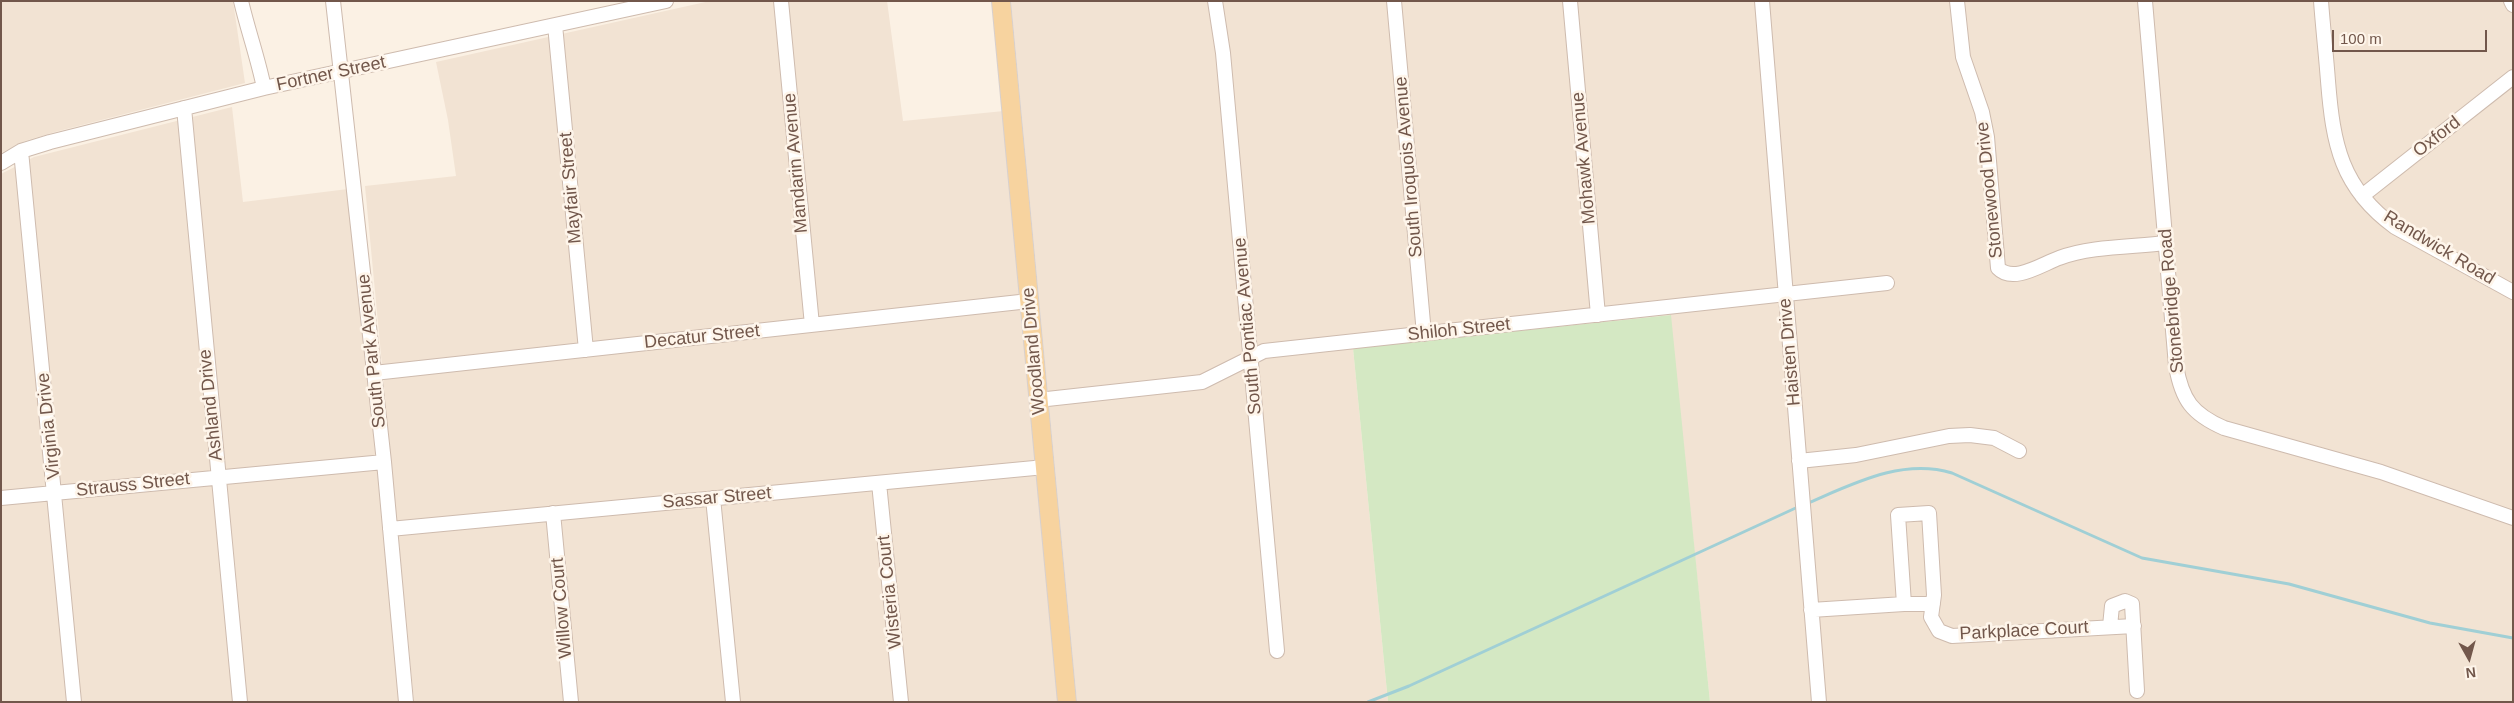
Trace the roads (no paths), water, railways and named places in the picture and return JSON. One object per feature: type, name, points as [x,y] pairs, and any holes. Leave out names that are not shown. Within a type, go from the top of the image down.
[{"type":"main road","name":"Woodland Drive","points":[[1001,1],[1067,702]]},
{"type":"street","points":[[241,1],[247,27],[259,60],[264,88]]},
{"type":"street","name":"South Park Avenue","points":[[333,1],[384,462],[406,702]]},
{"type":"street","name":"Fortner Street","points":[[1,163],[21,151],[50,142],[264,88],[666,1]]},
{"type":"street","name":"Mandarin Avenue","points":[[781,1],[812,325]]},
{"type":"street","name":"South Pontiac Avenue","points":[[1215,1],[1224,62],[1277,651]]},
{"type":"street","name":"South Iroquois Avenue","points":[[1394,1],[1424,334]]},
{"type":"street","name":"Mohawk Avenue","points":[[1570,1],[1598,315]]},
{"type":"street","name":"Haisten Drive","points":[[1762,1],[1818,702]]},
{"type":"street","name":"Stonewood Drive","points":[[1957,1],[1963,57],[1982,112],[1987,137],[1998,268],[2009,274],[2022,273],[2072,254],[2166,243]]},
{"type":"street","name":"Stonebridge Road","points":[[2145,1],[2179,380],[2187,401],[2202,417],[2224,428],[2381,472],[2513,518]]},
{"type":"street","name":"Randwick Road","points":[[2321,1],[2333,134],[2344,167],[2362,196],[2382,217],[2395,227],[2513,292]]},
{"type":"street","points":[[2511,1],[2513,5]]},
{"type":"street","name":"Mayfair Street","points":[[556,26],[586,350]]},
{"type":"street","name":"Oxford","points":[[2362,196],[2513,77]]},
{"type":"street","name":"Ashland Drive","points":[[184,108],[240,702]]},
{"type":"street","name":"Virginia Drive","points":[[21,151],[74,702]]},
{"type":"street","name":"Shiloh Street","points":[[1038,400],[1202,382],[1264,351],[1887,283]]},
{"type":"street","name":"Decatur Street","points":[[374,373],[1029,302]]},
{"type":"street","points":[[1799,461],[1856,455],[1949,436],[1970,435],[1994,438],[2019,451]]},
{"type":"street","name":"Strauss Street","points":[[1,498],[218,476],[384,462]]},
{"type":"street","name":"Sassar Street","points":[[390,529],[1045,467]]},
{"type":"street","name":"Wisteria Court","points":[[879,483],[901,702]]},
{"type":"street","points":[[713,498],[733,702]]},
{"type":"street","name":"Parkplace Court","points":[[1904,604],[1898,515],[1929,512],[1934,595],[1931,617],[1935,627],[1943,633],[1952,636],[2134,626]]},
{"type":"street","name":"Willow Court","points":[[554,514],[571,702]]},
{"type":"street","name":"Parkplace Court","points":[[2110,626],[2112,606],[2129,601],[2134,607],[2137,691]]},
{"type":"street","points":[[1811,610],[1933,604]]},
{"type":"waterway","points":[[1806,504],[1859,481],[1878,475],[1914,469],[1933,469],[1952,473],[2142,558],[2289,584],[2430,623],[2513,638]]},
{"type":"waterway","points":[[1368,702],[1409,686],[1800,506]]}]
